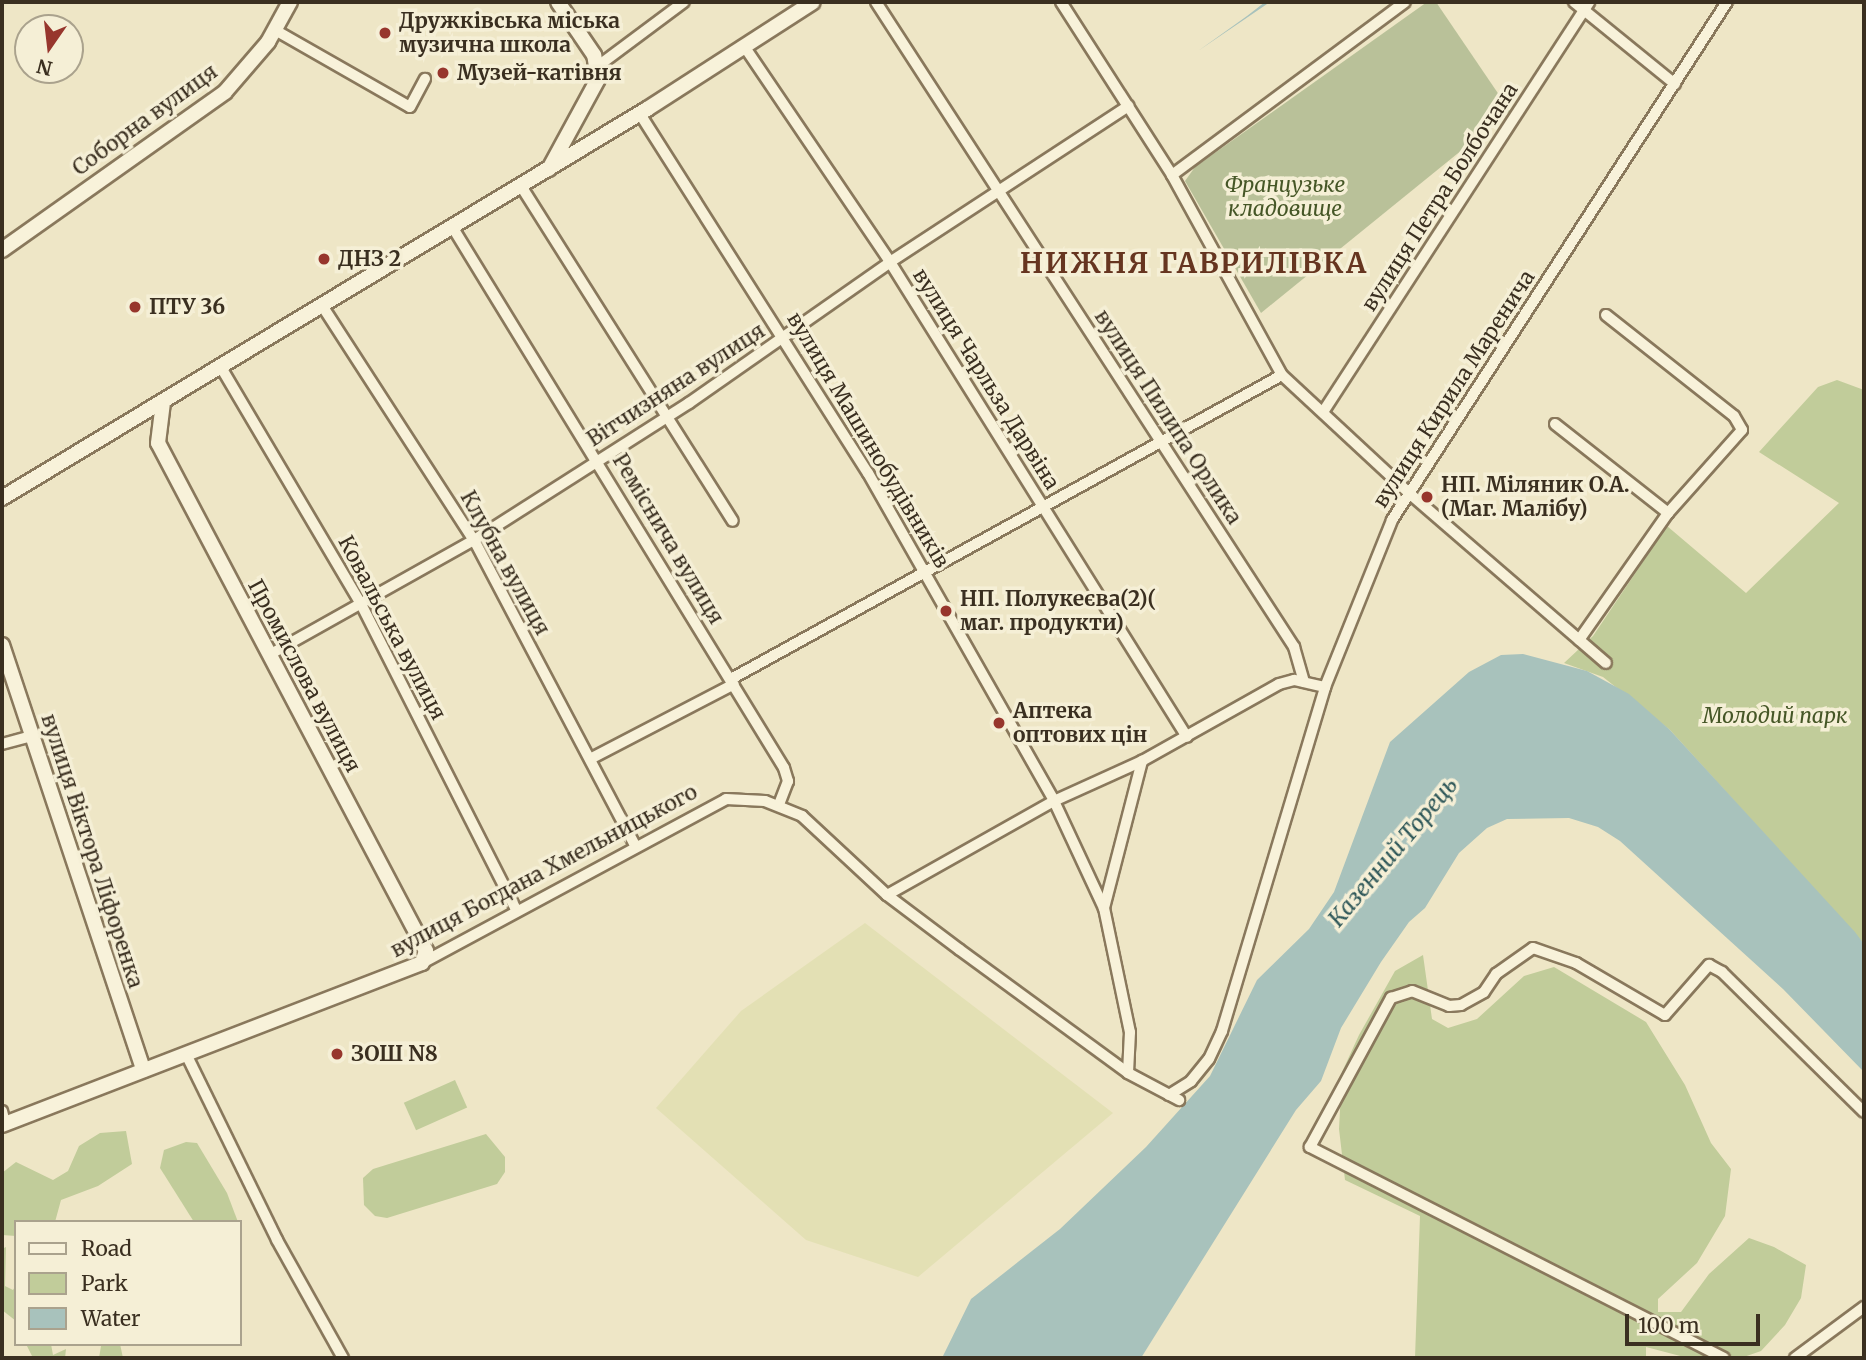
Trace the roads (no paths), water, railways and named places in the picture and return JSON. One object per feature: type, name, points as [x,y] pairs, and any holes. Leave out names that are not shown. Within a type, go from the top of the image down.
[{"type":"street","name":"Соборна вулиця","points":[[2,250],[225,92],[275,30],[290,2]]},
{"type":"street","points":[[558,2],[598,66]]},
{"type":"street","points":[[549,169],[565,134],[592,96],[598,66],[684,2]]},
{"type":"street","points":[[2,498],[222,369],[640,114],[813,2]]},
{"type":"street","name":"вулиця Пилипа Орлика","points":[[876,2],[1294,647],[1304,682]]},
{"type":"street","points":[[1061,2],[1172,175],[1282,375],[1409,494],[1606,663]]},
{"type":"street","points":[[1172,175],[1405,2]]},
{"type":"street","points":[[1574,2],[1586,6],[1675,84]]},
{"type":"street","name":"вулиця Кирила Маренича","points":[[1174,1098],[1209,1059],[1222,1031],[1325,687],[1392,520],[1727,2]]},
{"type":"street","name":"вулиця Петра Болбочана","points":[[1323,412],[1586,6]]},
{"type":"street","points":[[275,30],[410,107],[425,79]]},
{"type":"street","name":"вулиця Чарльза Дарвіна","points":[[744,46],[890,262],[1187,737]]},
{"type":"street","name":"Вітчизняна вулиця","points":[[269,655],[474,540],[665,418],[783,339],[890,262],[1000,193],[1128,106]]},
{"type":"street","name":"вулиця Машинобудівників","points":[[640,114],[783,339],[925,572],[1054,801],[1104,908],[1130,1032],[1128,1073]]},
{"type":"street","points":[[521,186],[665,418],[733,521]]},
{"type":"street","name":"Реміснича вулиця","points":[[453,228],[784,768],[788,781],[779,804]]},
{"type":"street","name":"Клубна вулиця","points":[[323,307],[474,540],[636,847]]},
{"type":"street","points":[[1579,640],[1668,513],[1742,430],[1734,416],[1606,315]]},
{"type":"street","name":"Ковальська вулиця","points":[[222,369],[361,604],[517,911]]},
{"type":"street","points":[[590,760],[1282,375]]},
{"type":"street","name":"Промислова вулиця","points":[[163,404],[158,443],[426,951],[422,963]]},
{"type":"street","points":[[1555,424],[1668,513]]},
{"type":"street","name":"вулиця Віктора Ліфоренка","points":[[2,645],[143,1070]]},
{"type":"street","points":[[887,895],[1054,801],[1142,761],[1279,684],[1304,682],[1325,687]]},
{"type":"street","points":[[2,744],[32,736]]},
{"type":"street","points":[[1104,908],[1142,761]]},
{"type":"street","name":"вулиця Богдана Хмельницького","points":[[3,1120],[186,1054],[422,963],[726,799],[779,804],[802,816],[887,895],[1128,1073],[1174,1098]]},
{"type":"street","points":[[1724,1358],[1310,1147],[1391,998],[1412,991],[1449,1006],[1461,1005],[1484,992],[1496,974],[1533,948],[1557,954],[1665,1015],[1709,965],[1777,1024],[1864,1112]]},
{"type":"street","points":[[186,1054],[277,1240],[343,1358]]},
{"type":"street","points":[[1795,1358],[1864,1307]]},
{"type":"water","points":[[1265,2],[1270,2],[1198,51],[1247,16]]},
{"type":"water","name":"Казенний Торець","points":[[1523,654],[1587,671],[1629,694],[1670,730],[1855,932],[1864,944],[1864,1072],[1783,989],[1620,841],[1598,827],[1569,818],[1507,819],[1487,828],[1459,853],[1425,908],[1409,922],[1381,962],[1341,1028],[1321,1081],[1296,1110],[1141,1358],[942,1358],[971,1299],[1060,1229],[1146,1147],[1210,1076],[1257,980],[1309,929],[1334,892],[1390,742],[1469,672],[1501,655]]},
{"type":"place","name":"Дружківська міська музична школа","points":[[385,33]]},
{"type":"place","name":"Музей-катівня","points":[[443,73]]},
{"type":"place","name":"ДНЗ 2","points":[[324,259]]},
{"type":"place","name":"ПТУ 36","points":[[135,307]]},
{"type":"place","name":"НП. Міляник О.А. (Маг. Малібу)","points":[[1427,497]]},
{"type":"place","name":"НП. Полукеєва(2)( маг. продукти)","points":[[946,611]]},
{"type":"place","name":"Аптека оптових цін","points":[[999,723]]},
{"type":"place","name":"ЗОШ N8","points":[[337,1054]]},
{"type":"district","name":"НИЖНЯ ГАВРИЛІВКА","points":[[1194,263]]},
{"type":"park label","name":"Французьке кладовище","points":[[1285,197]]},
{"type":"park label","name":"Молодий парк","points":[[1775,716]]}]
